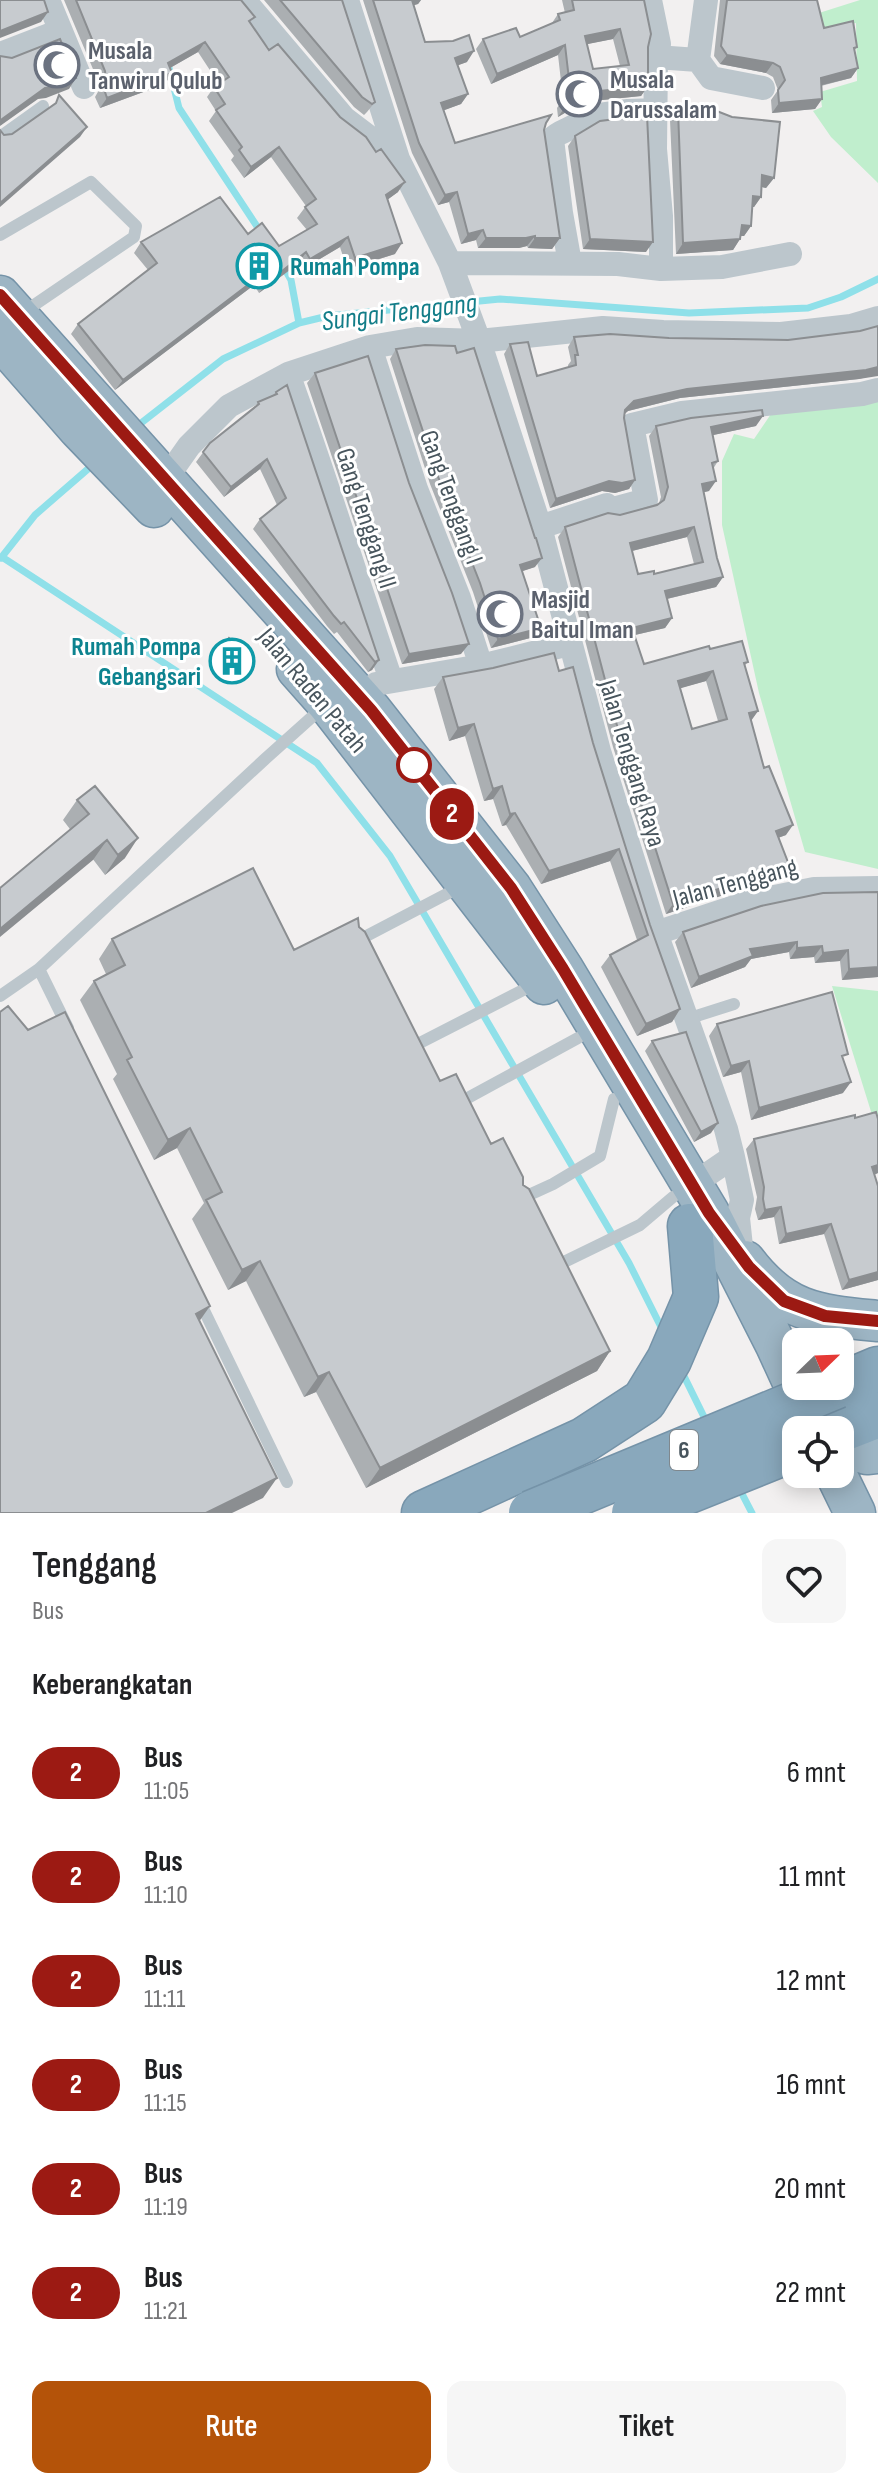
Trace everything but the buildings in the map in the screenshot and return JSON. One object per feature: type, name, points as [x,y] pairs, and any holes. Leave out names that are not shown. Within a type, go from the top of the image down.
[{"type":"highway","name":"Jalan Raden Patah","points":[[5,321],[90,419],[158,486],[332,703],[529,987],[561,1047],[614,1099],[691,1205],[744,1338],[782,1387],[815,1416]]},
{"type":"highway","name":"Jalan Raden Patah","points":[[332,703],[511,888],[563,969],[691,1205],[816,1416]]},
{"type":"highway","points":[[691,1205],[784,1301],[825,1316],[878,1322]]},
{"type":"highway","points":[[424,1513],[584,1440],[644,1401],[669,1360],[696,1297],[691,1205]]},
{"type":"highway","points":[[854,1341],[878,1322]]},
{"type":"highway","name":"6","points":[[822,1416],[878,1369]]},
{"type":"highway","name":"6","points":[[854,1417],[878,1415]]},
{"type":"highway","name":"6","points":[[531,1513],[782,1431]]},
{"type":"highway","name":"6","points":[[634,1513],[782,1437]]},
{"type":"highway","points":[[854,1450],[867,1454],[878,1453]]},
{"type":"highway","points":[[816,1488],[829,1513]]},
{"type":"highway","points":[[824,1488],[829,1513]]},
{"type":"highway","points":[[843,1488],[855,1513]]},
{"type":"street","points":[[48,0],[84,87]]},
{"type":"street","points":[[244,0],[344,118],[398,159]]},
{"type":"street","points":[[347,0],[398,159],[452,269],[570,263],[661,269],[722,267],[790,254]]},
{"type":"street","points":[[650,0],[659,44],[656,57],[655,149],[661,216],[661,269]]},
{"type":"street","points":[[706,0],[698,60],[711,78],[763,88]]},
{"type":"street","points":[[0,54],[60,31]]},
{"type":"street","points":[[656,57],[698,60]]},
{"type":"street","points":[[570,263],[552,139],[585,117],[655,110]]},
{"type":"street","name":"Jalan Tenggang Raya","points":[[452,269],[540,527],[599,751],[656,933],[726,1129],[742,1200],[738,1218],[742,1258]]},
{"type":"street","points":[[158,486],[223,409],[288,374],[370,347],[417,339],[478,338],[603,328],[781,334],[851,326],[878,318]]},
{"type":"street","name":"Gang Tenggang I","points":[[370,347],[416,489],[459,598],[481,666]]},
{"type":"street","name":"Gang Tenggang II","points":[[288,374],[322,466],[347,553],[391,680]]},
{"type":"street","points":[[540,527],[607,505],[609,510],[646,500],[632,425],[682,413],[878,390]]},
{"type":"street","points":[[332,703],[391,680],[481,666],[569,644]]},
{"type":"street","name":"Jalan Tenggang","points":[[656,933],[750,902],[814,889],[878,888]]},
{"type":"street","points":[[691,1205],[733,1157]]},
{"type":"lane","points":[[0,137],[43,106]]},
{"type":"lane","points":[[0,235],[91,182],[136,226],[134,237],[5,321]]},
{"type":"lane","points":[[0,996],[39,969],[264,760],[332,703]]},
{"type":"lane","points":[[353,943],[459,888]]},
{"type":"lane","points":[[39,969],[74,1041]]},
{"type":"lane","points":[[410,1048],[529,987]]},
{"type":"lane","points":[[687,1019],[734,1004]]},
{"type":"lane","points":[[464,1100],[561,1047]]},
{"type":"lane","points":[[517,1200],[553,1184],[600,1156],[614,1099]]},
{"type":"lane","points":[[564,1262],[640,1225],[691,1205]]},
{"type":"lane","points":[[191,1283],[287,1482]]},
{"type":"green space","points":[[860,0],[878,0],[878,183],[831,137],[813,111],[822,107],[820,92],[857,81],[856,23],[821,30],[819,13]]},
{"type":"green space","points":[[878,399],[878,869],[805,852],[759,693],[722,525],[722,461],[734,434],[754,439],[773,411]]},
{"type":"green space","points":[[832,986],[878,991],[878,1135],[873,1118]]},
{"type":"waterway","points":[[169,68],[179,108],[262,234]]},
{"type":"waterway","points":[[282,264],[291,280],[299,323]]},
{"type":"waterway","name":"Sungai Tenggang","points":[[136,427],[223,359],[299,323],[328,316],[500,299],[689,313],[808,308],[841,297],[878,279]]},
{"type":"waterway","name":"Sungai Tenggang","points":[[1,558],[35,515],[96,462]]},
{"type":"waterway","points":[[2,557],[317,763],[390,856],[629,1263],[663,1331]]},
{"type":"waterway","points":[[680,1368],[708,1425]]},
{"type":"waterway","points":[[738,1486],[752,1513]]},
{"type":"bus line","name":"2","points":[[0,295],[371,710],[511,888],[709,1213],[749,1267],[784,1301],[825,1316],[878,1321]]},
{"type":"place","name":"Musala Tanwirul Qulub","points":[[57,65]]},
{"type":"place","name":"Musala Darussalam","points":[[579,94]]},
{"type":"place","name":"Rumah Pompa","points":[[259,266]]},
{"type":"place","name":"Masjid Baitul Iman","points":[[500,614]]},
{"type":"place","name":"Rumah Pompa Gebangsari","points":[[232,661]]}]
